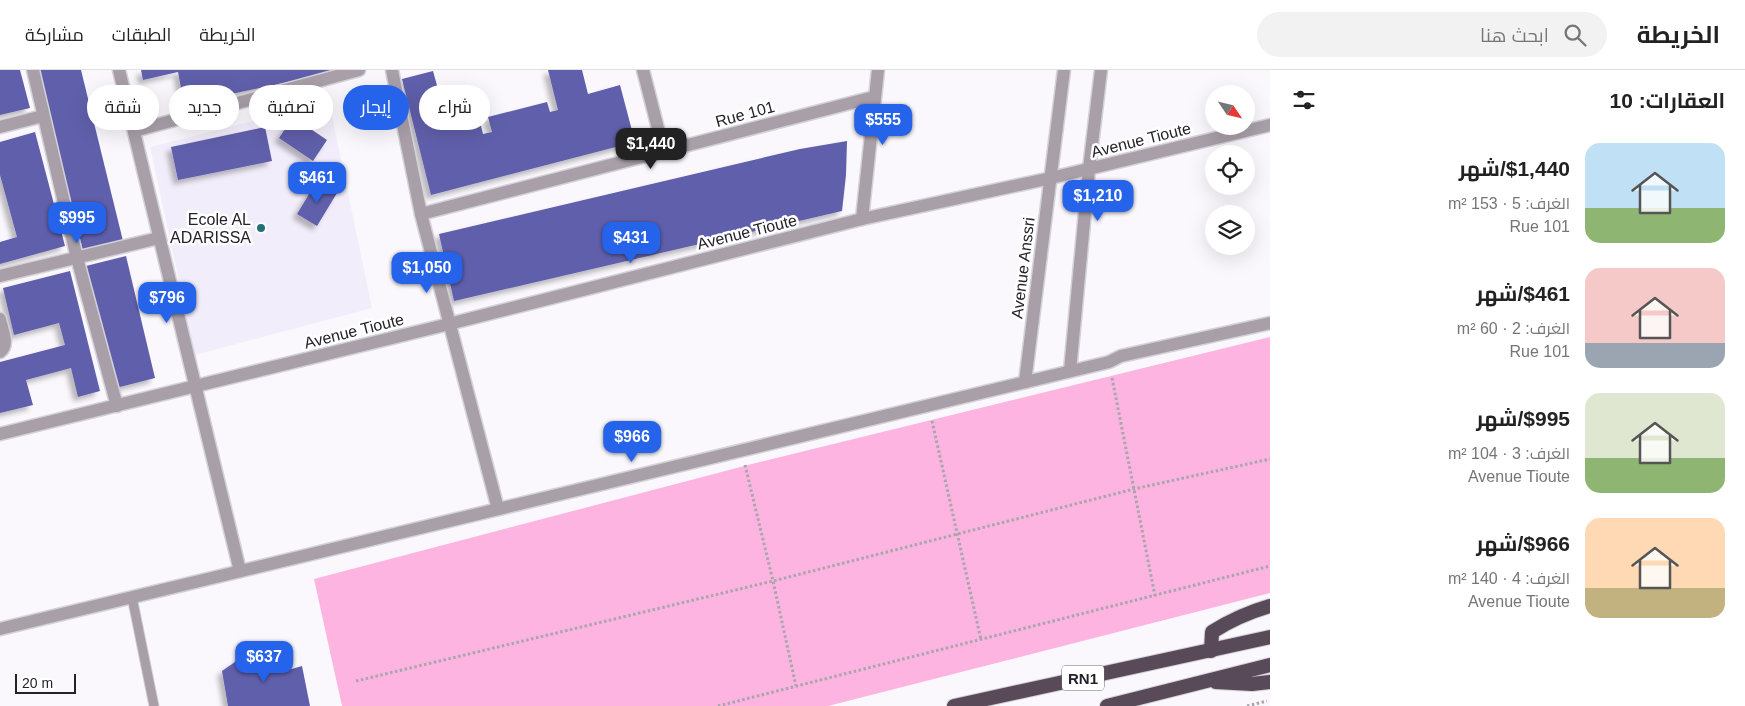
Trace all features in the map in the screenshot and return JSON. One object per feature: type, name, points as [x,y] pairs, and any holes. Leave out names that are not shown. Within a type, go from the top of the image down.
[{"type":"highway","points":[[1211,651],[1212,632],[1244,614],[1270,606]]},
{"type":"highway","name":"RN1","points":[[954,706],[1270,637]]},
{"type":"highway","name":"RN1","points":[[1107,706],[1270,666]]},
{"type":"highway","points":[[1195,683],[1252,684],[1270,682]]},
{"type":"street","points":[[32,70],[77,258],[117,406]]},
{"type":"street","points":[[119,70],[240,571]]},
{"type":"street","points":[[134,131],[359,70]]},
{"type":"street","points":[[392,70],[421,214],[498,509]]},
{"type":"street","points":[[644,70],[664,152]]},
{"type":"street","points":[[862,220],[878,70]]},
{"type":"street","name":"Avenue Anssri","points":[[1025,382],[1064,70]]},
{"type":"street","points":[[1070,371],[1100,70]]},
{"type":"street","name":"Rue 101","points":[[421,214],[874,97]]},
{"type":"street","points":[[0,127],[43,116]]},
{"type":"street","name":"Avenue Tioute","points":[[0,434],[862,220],[1051,178],[1270,125]]},
{"type":"street","points":[[0,276],[160,238]]},
{"type":"street","points":[[0,319],[5,348],[0,352]]},
{"type":"street","points":[[0,629],[1109,362],[1121,356],[1270,323]]},
{"type":"lane","points":[[132,598],[154,706]]},
{"type":"path","points":[[1109,362],[1155,596]]},
{"type":"path","points":[[929,405],[956,534],[981,640]]},
{"type":"path","points":[[741,451],[773,581],[796,686]]},
{"type":"path","points":[[356,681],[773,581],[1134,489],[1270,459]]},
{"type":"path","points":[[718,706],[1270,566]]},
{"type":"path","points":[[1246,706],[1270,700]]},
{"type":"shaded area","name":"Ecole AL ADARISSA","points":[[333,121],[372,308],[195,355],[150,147],[218,130],[239,130],[239,125],[249,122],[249,130],[333,130]]},
{"type":"shaded area","points":[[1270,337],[1270,593],[828,706],[342,706],[314,579],[752,464]]},
{"type":"building","points":[[0,70],[20,70],[30,108],[0,115]]},
{"type":"building","points":[[39,70],[81,70],[87,94],[87,130],[96,130],[123,241],[83,251]]},
{"type":"building","points":[[141,70],[339,70],[273,85],[249,85],[249,90],[239,92],[239,85],[180,85],[178,72],[143,80]]},
{"type":"building","points":[[548,70],[582,70],[588,94],[620,85],[635,142],[431,195],[409,107],[409,85],[404,85],[402,79],[433,71],[437,85],[419,85],[419,130],[482,130],[483,134],[492,132],[490,116],[547,102],[550,112],[558,110]]},
{"type":"building","points":[[251,130],[266,130],[272,161],[178,180],[171,147]]},
{"type":"building","points":[[284,130],[312,130],[327,140],[313,161],[279,138]]},
{"type":"building","points":[[35,132],[65,246],[0,264],[0,242],[17,237],[0,175],[0,142]]},
{"type":"building","points":[[847,141],[842,211],[454,301],[439,234],[800,149]]},
{"type":"building","points":[[317,181],[337,193],[317,226],[297,214]]},
{"type":"building","points":[[126,256],[155,378],[116,388],[86,266]]},
{"type":"building","points":[[70,271],[100,391],[78,397],[71,368],[26,380],[33,405],[0,413],[0,362],[65,345],[59,323],[14,335],[3,288]]},
{"type":"building","points":[[267,647],[278,673],[302,666],[310,706],[228,706],[222,671],[248,653]]},
{"type":"place","name":"Ecole AL ADARISSA","points":[[261,228]]}]
